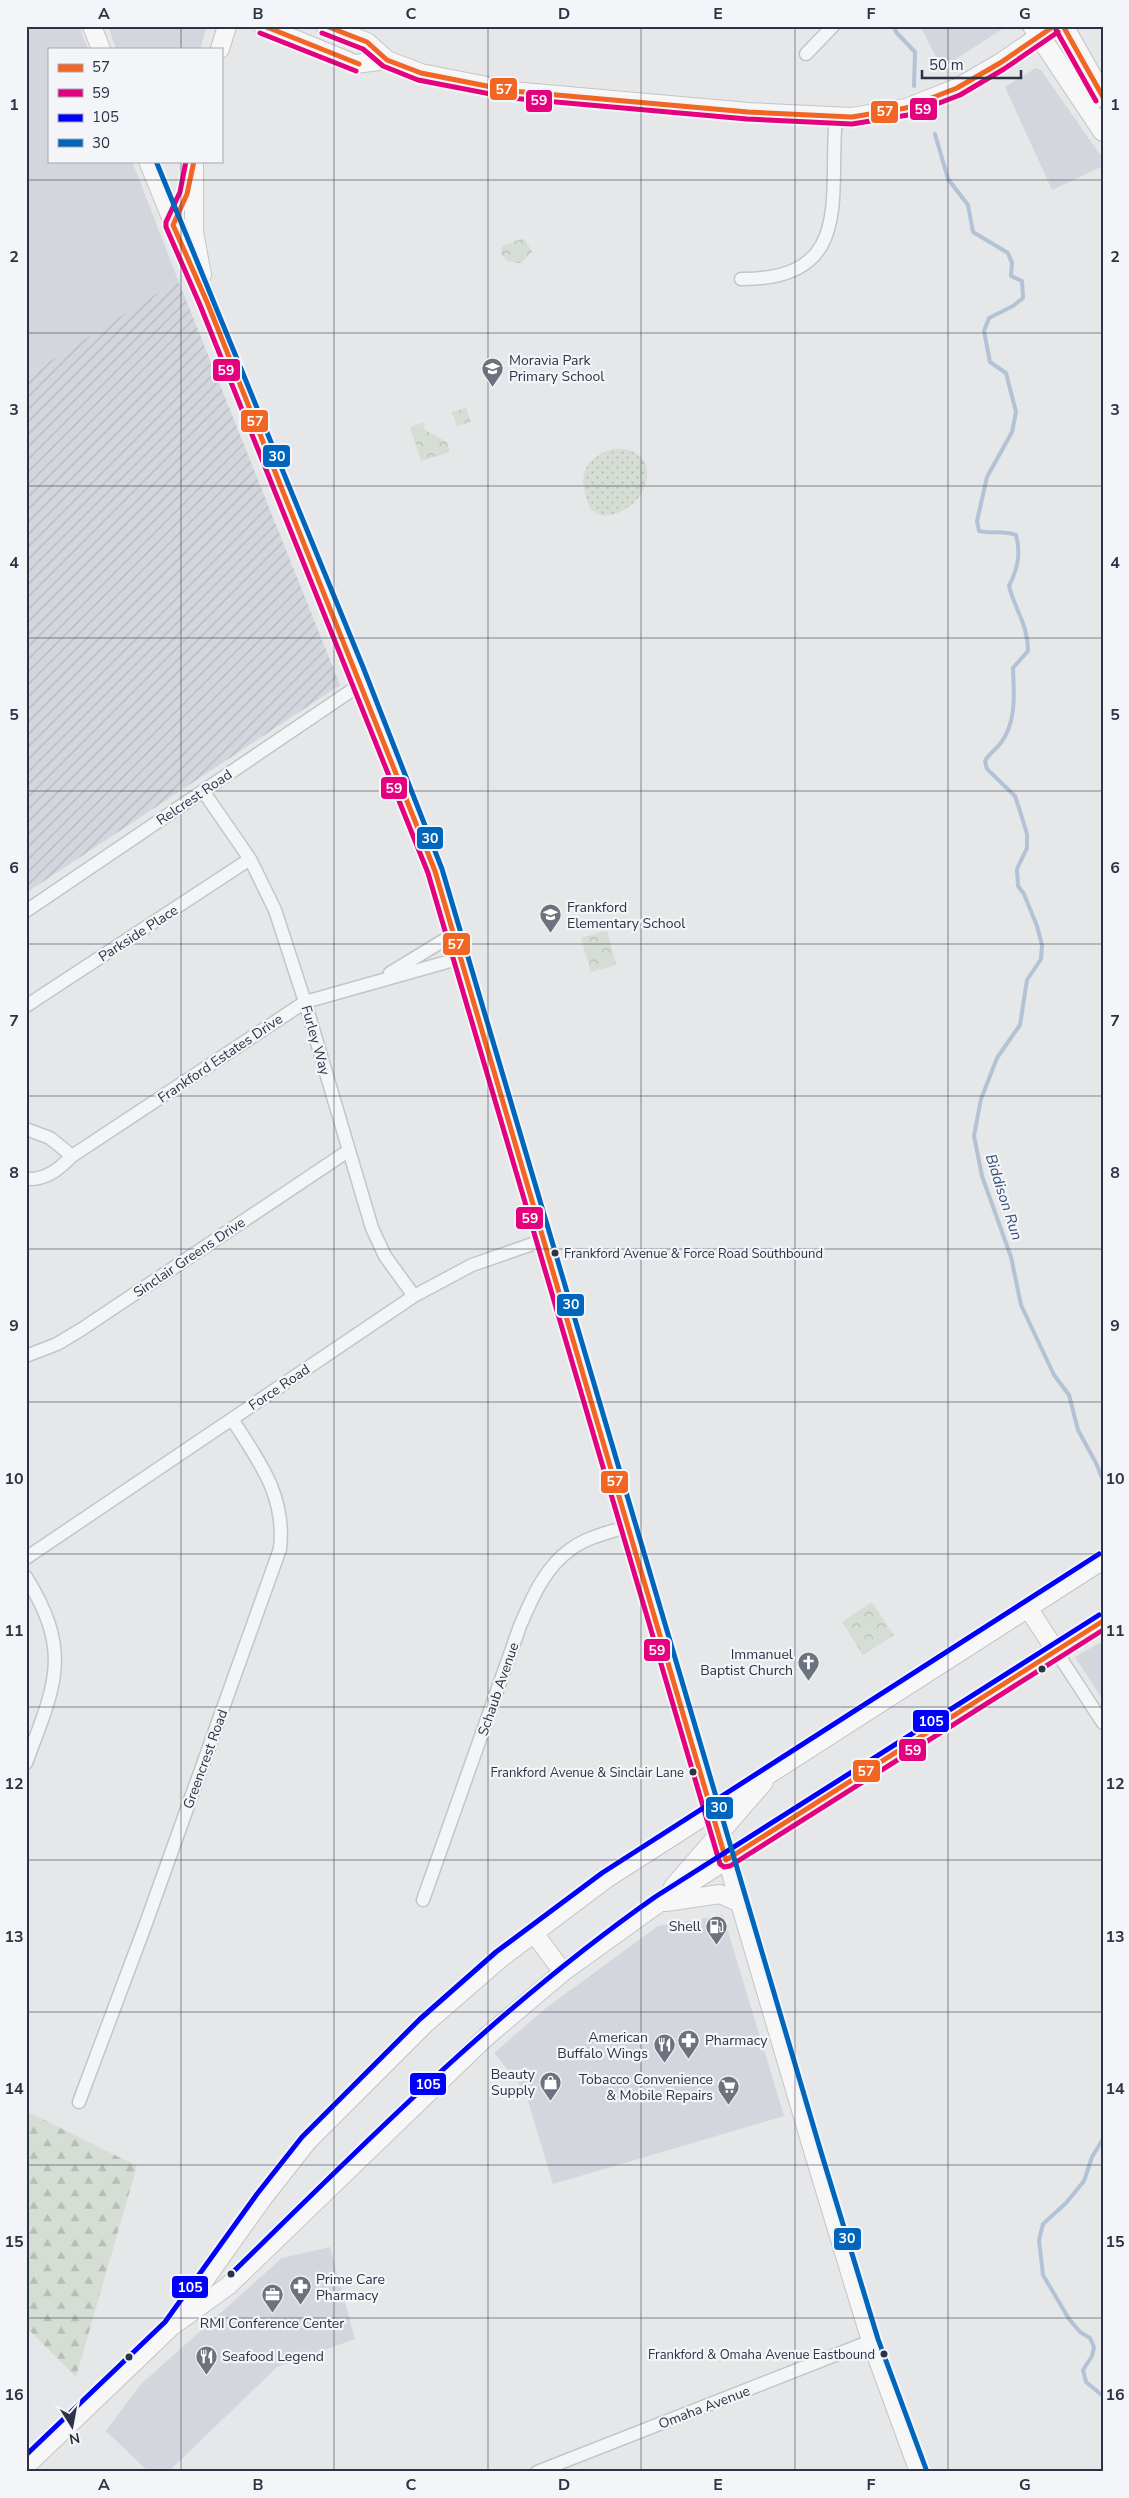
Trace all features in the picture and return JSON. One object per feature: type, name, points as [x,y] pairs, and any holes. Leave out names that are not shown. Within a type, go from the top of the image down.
[{"type":"main road","points":[[1063,26],[1103,97]]},
{"type":"main road","points":[[1042,29],[1103,131]]},
{"type":"street","points":[[92,26],[101,48]]},
{"type":"street","points":[[220,48],[227,26]]},
{"type":"street","points":[[263,26],[356,64],[388,60]]},
{"type":"street","points":[[325,26],[366,42],[388,60],[422,73],[512,91],[748,112],[852,117],[883,113],[933,98],[957,88],[1000,64],[1042,29]]},
{"type":"street","points":[[806,54],[833,26]]},
{"type":"street","points":[[741,280],[785,276],[804,263],[821,247],[834,204],[836,116]]},
{"type":"street","points":[[148,162],[422,834],[454,934],[738,1902],[871,2341],[919,2472]]},
{"type":"street","points":[[173,225],[182,210],[193,168]]},
{"type":"street","points":[[193,168],[194,232],[207,302]]},
{"type":"street","name":"Relcrest Road","points":[[26,911],[361,684]]},
{"type":"street","name":"Furley Way","points":[[204,791],[250,859],[277,916],[305,1002],[348,1151],[375,1236],[386,1256],[414,1296]]},
{"type":"street","name":"Parkside Place","points":[[26,1006],[250,859]]},
{"type":"street","name":"Frankford Estates Drive","points":[[378,981],[454,934]]},
{"type":"street","name":"Frankford Estates Drive","points":[[26,1179],[47,1176],[58,1170],[72,1156],[305,1002],[461,958]]},
{"type":"street","points":[[26,1129],[50,1138],[72,1156]]},
{"type":"street","name":"Sinclair Greens Drive","points":[[26,1356],[58,1344],[82,1329],[348,1151]]},
{"type":"street","name":"Force Road","points":[[26,1558],[414,1296],[472,1265],[544,1240]]},
{"type":"street","name":"Greencrest Road","points":[[79,2102],[145,1926],[280,1549],[281,1521],[270,1481],[232,1419]]},
{"type":"street","name":"Schaub Avenue","points":[[423,1900],[520,1626],[536,1589],[550,1570],[571,1548],[599,1535],[629,1526]]},
{"type":"street","points":[[171,2326],[263,2198],[307,2142],[425,2024],[533,1932],[606,1878],[1103,1560]]},
{"type":"street","points":[[26,1577],[47,1614],[52,1629],[55,1653],[53,1686],[26,1763]]},
{"type":"street","points":[[1028,1608],[1103,1724]]},
{"type":"street","points":[[26,2466],[171,2326],[228,2286],[486,2037],[563,1972],[659,1903],[1103,1621]]},
{"type":"street","points":[[659,1903],[776,1769]]},
{"type":"street","points":[[659,1903],[720,1894],[738,1902]]},
{"type":"street","points":[[533,1932],[563,1972]]},
{"type":"street","name":"Omaha Avenue","points":[[537,2472],[871,2341]]},
{"type":"shaded area","points":[[26,26],[79,26],[88,48],[48,48],[48,162],[132,162],[178,280],[26,376]]},
{"type":"shaded area","points":[[108,26],[207,26],[200,48],[116,48]]},
{"type":"shaded area","points":[[920,26],[1007,26],[942,68]]},
{"type":"shaded area","points":[[1036,68],[1041,70],[1103,159],[1103,166],[1052,190],[1005,87]]},
{"type":"shaded area","points":[[178,280],[340,685],[26,893],[26,376]]},
{"type":"shaded area","points":[[1103,1641],[1103,1700],[1075,1657]]},
{"type":"shaded area","points":[[723,1915],[784,2116],[553,2184],[525,2091],[494,2053],[546,2008],[658,1926]]},
{"type":"shaded area","points":[[330,2247],[355,2339],[277,2367],[168,2472],[149,2472],[106,2431],[140,2385],[282,2258]]},
{"type":"green space","points":[[521,239],[525,240],[532,252],[521,263],[509,262],[501,255],[502,246]]},
{"type":"green space","points":[[466,408],[471,422],[457,426],[452,412]]},
{"type":"green space","points":[[423,423],[425,430],[447,442],[450,452],[421,461],[410,427]]},
{"type":"green space","points":[[613,449],[630,451],[641,458],[646,468],[646,480],[642,493],[632,504],[619,512],[602,516],[591,510],[584,489],[584,472],[593,459]]},
{"type":"green space","points":[[607,930],[616,965],[591,972],[581,938]]},
{"type":"green space","points":[[872,1602],[894,1635],[863,1655],[842,1622]]},
{"type":"green space","points":[[26,2111],[137,2166],[76,2377],[26,2327]]},
{"type":"waterway","name":"Biddison Run","points":[[894,26],[896,32],[915,52],[914,86]]},
{"type":"waterway","name":"Biddison Run","points":[[935,134],[948,179],[968,205],[973,232],[1008,253],[1012,263],[1011,276],[1022,281],[1023,298],[1013,306],[989,318],[984,331],[990,362],[1006,373],[1016,412],[1012,432],[987,477],[977,521],[979,531],[1016,535],[1018,542],[1018,560],[1009,586],[1024,625],[1028,651],[1013,668],[1013,708],[1009,727],[1000,744],[985,761],[987,769],[1015,796],[1020,811],[1027,834],[1027,848],[1017,869],[1018,886],[1024,894],[1037,926],[1042,945],[1041,959],[1027,980],[1020,1025],[997,1058],[981,1099],[974,1136],[982,1176],[1011,1257],[1021,1305],[1054,1375],[1069,1395],[1078,1430],[1103,1480]]},
{"type":"waterway","name":"Biddison Run","points":[[1103,2139],[1092,2157],[1084,2181],[1066,2203],[1043,2224],[1039,2240],[1043,2275],[1069,2319],[1080,2332],[1090,2338],[1094,2347],[1092,2356],[1083,2370],[1086,2382],[1103,2396]]},
{"type":"transit line","name":"57","points":[[264,26],[359,64]]},
{"type":"transit line","name":"57","points":[[326,26],[367,42],[387,60],[421,73],[512,91],[748,112],[852,117],[906,108],[957,88],[1000,63],[1054,26]]},
{"type":"transit line","name":"57","points":[[1063,26],[1103,97]]},
{"type":"transit line","name":"59","points":[[1056,30],[1096,101]]},
{"type":"transit line","name":"59","points":[[322,33],[363,49],[383,66],[418,80],[511,98],[747,119],[852,124],[908,115],[960,95],[1004,69],[1058,32]]},
{"type":"transit line","name":"59","points":[[260,33],[356,71]]},
{"type":"transit line","name":"30","points":[[156,162],[363,667],[442,869],[821,2152],[878,2339],[926,2469]]},
{"type":"transit line","name":"59","points":[[186,162],[180,192],[166,222],[166,227],[200,305],[428,873],[720,1864],[724,1867],[730,1866],[1103,1630]]},
{"type":"transit line","name":"57","points":[[194,162],[187,194],[173,225],[207,302],[435,871],[726,1860],[1103,1621]]},
{"type":"transit line","name":"105","points":[[26,2455],[165,2322],[257,2194],[302,2137],[420,2019],[496,1952],[602,1873],[1099,1554]]},
{"type":"transit line","name":"105","points":[[231,2274],[435,2077],[541,1984],[597,1940],[655,1897],[1099,1615]]},
{"type":"place","name":"Moravia Park Primary School","points":[[493,387]]},
{"type":"place","name":"Frankford Elementary School","points":[[551,934]]},
{"type":"place","name":"Frankford Avenue & Force Road Southbound","points":[[555,1253]]},
{"type":"place","name":"Immanuel Baptist Church","points":[[809,1681]]},
{"type":"place","name":"Frankford Avenue & Sinclair Lane","points":[[693,1772]]},
{"type":"place","name":"Shell","points":[[717,1945]]},
{"type":"place","name":"Pharmacy","points":[[689,2059]]},
{"type":"place","name":"American Buffalo Wings","points":[[664,2064]]},
{"type":"place","name":"Beauty Supply","points":[[551,2101]]},
{"type":"place","name":"Tobacco Convenience & Mobile Repairs","points":[[729,2106]]},
{"type":"place","name":"Prime Care Pharmacy","points":[[300,2306]]},
{"type":"place","name":"RMI Conference Center","points":[[272,2314]]},
{"type":"place","name":"Frankford & Omaha Avenue Eastbound","points":[[884,2354]]},
{"type":"place","name":"Seafood Legend","points":[[206,2375]]}]
